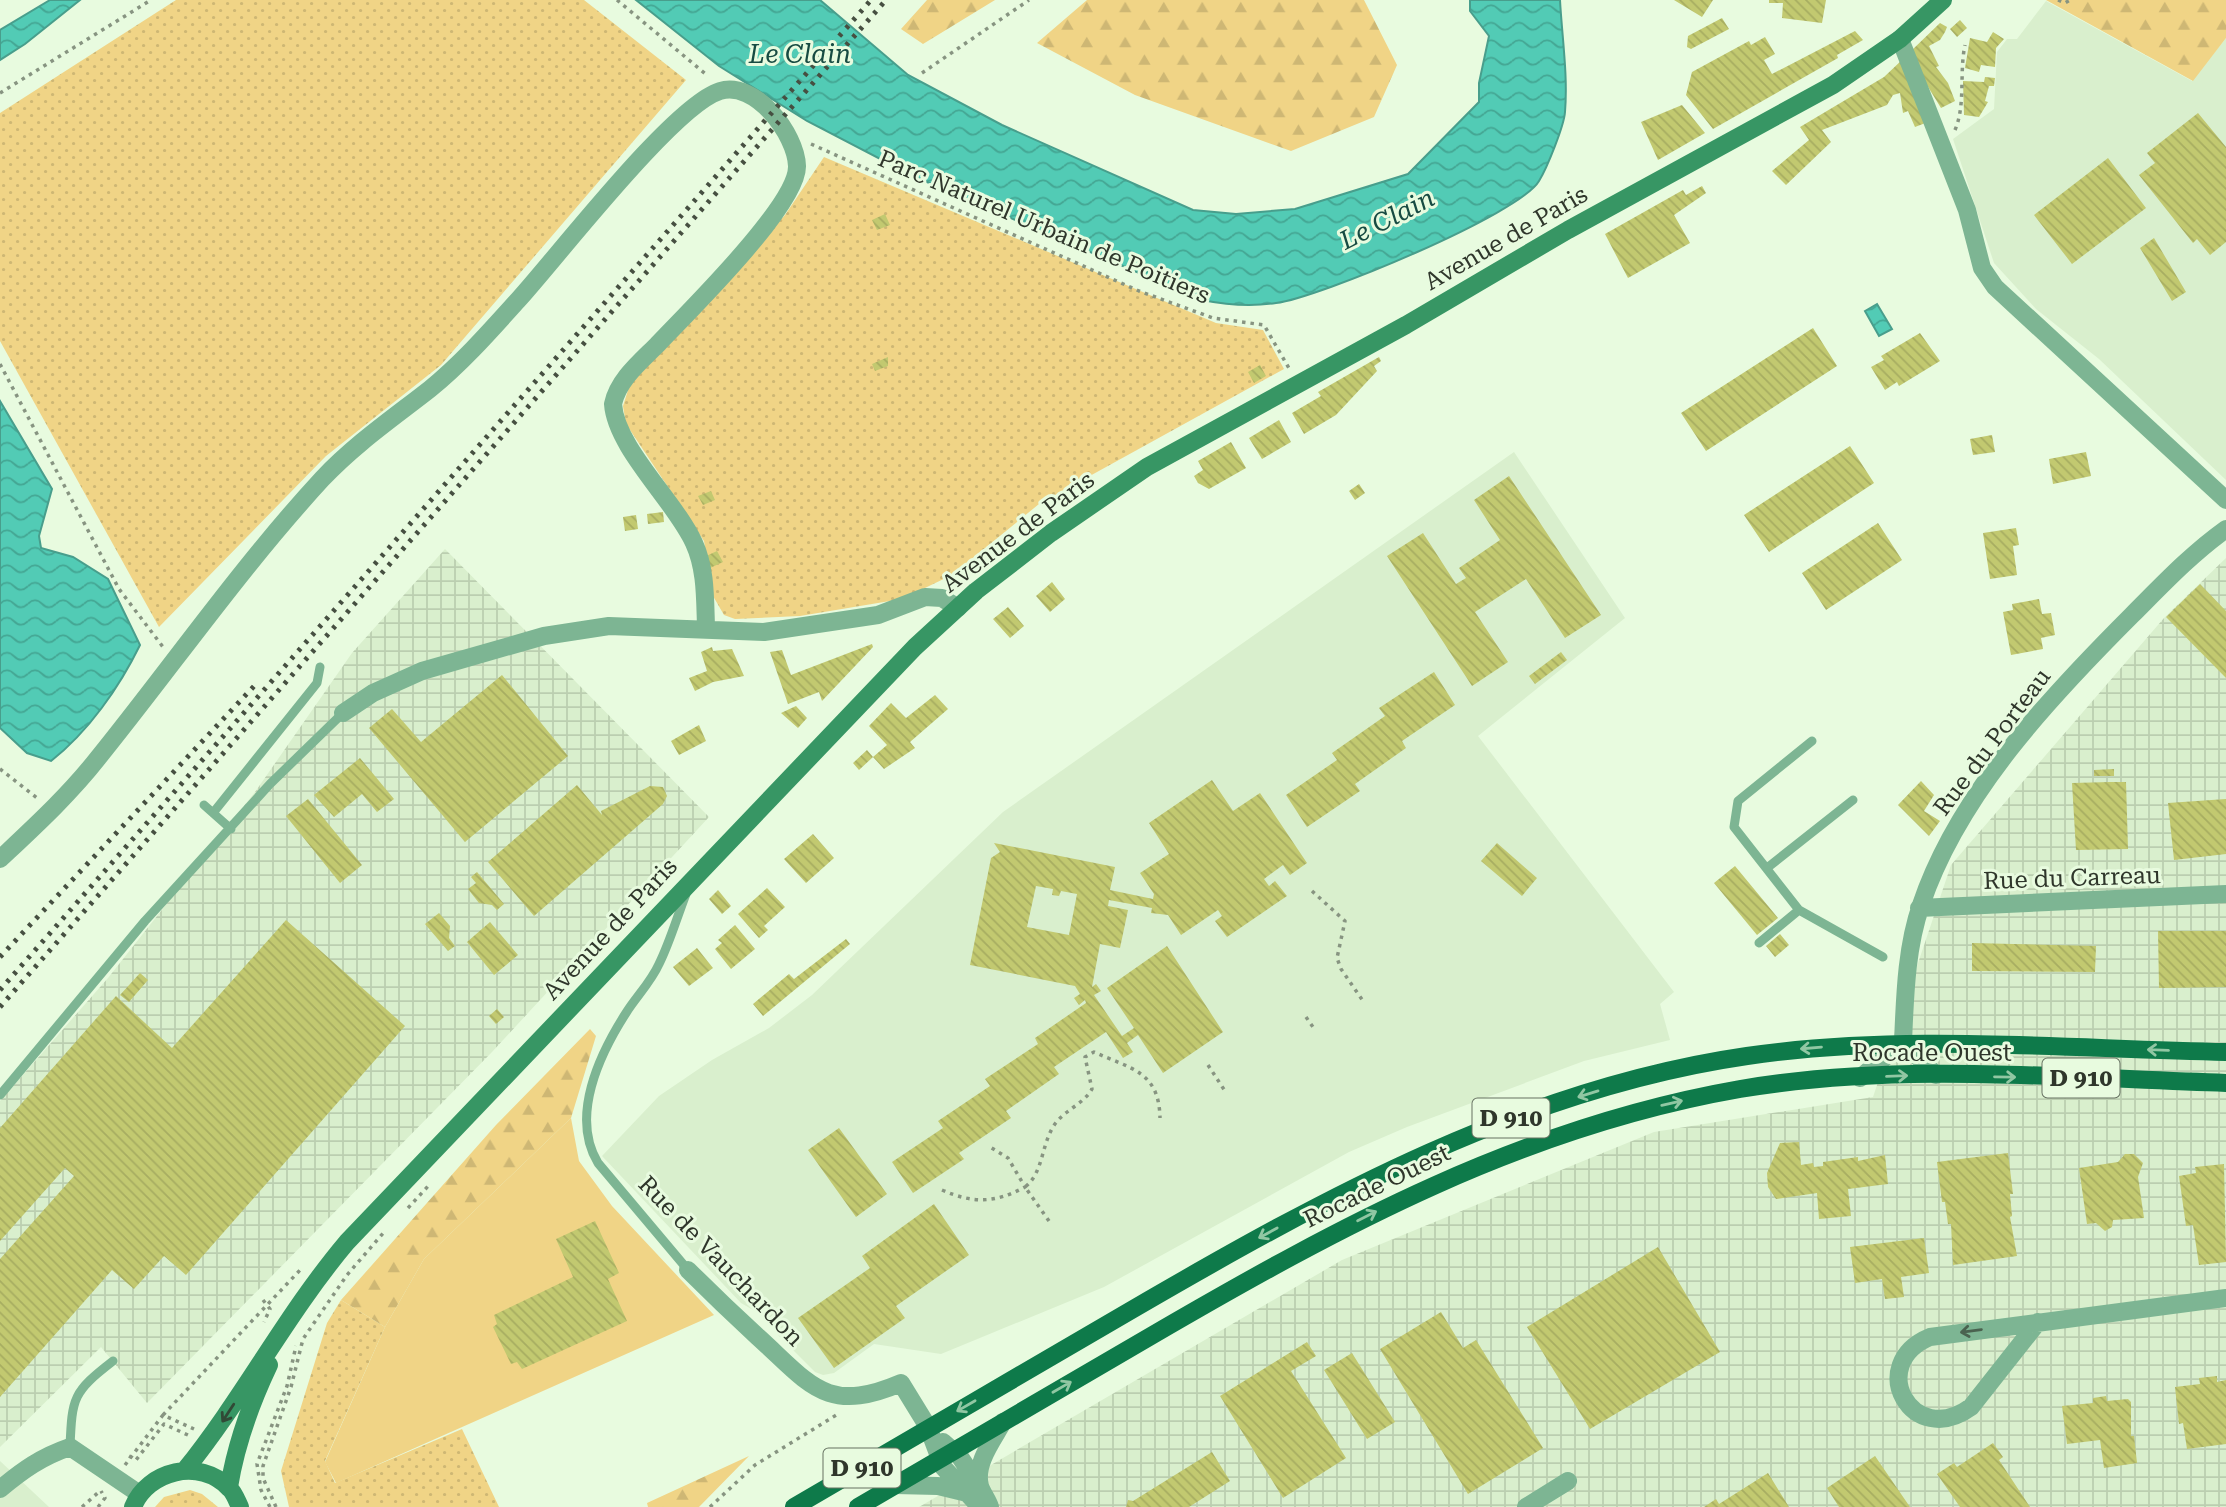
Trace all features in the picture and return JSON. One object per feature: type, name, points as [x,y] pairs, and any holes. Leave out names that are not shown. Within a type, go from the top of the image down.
[{"type":"main road","name":"Avenue de Paris","points":[[185,1470],[212,1437],[313,1282],[347,1242],[691,879],[915,647],[958,608],[1051,533],[1147,467],[1299,384],[1568,230],[1833,85],[1900,38],[1943,0]]},
{"type":"main road","name":"D 910","points":[[794,1507],[928,1427],[1294,1218],[1460,1138],[1533,1111],[1671,1071],[1808,1048],[1903,1042],[2226,1052]]},
{"type":"main road","name":"Rocade Ouest","points":[[858,1507],[1323,1238],[1472,1167],[1606,1119],[1754,1087],[1860,1078],[1936,1075],[2226,1083]]},
{"type":"main road","name":"Avenue de Paris","points":[[229,1487],[234,1455],[246,1417],[292,1314]]},
{"type":"main road","points":[[135,1500],[159,1476],[185,1470],[207,1474],[229,1487],[240,1507]]},
{"type":"street","points":[[1900,38],[1967,211],[1982,268],[1995,287],[2226,500]]},
{"type":"street","points":[[0,859],[51,810],[97,760],[173,660],[322,479],[362,441],[453,369],[521,297],[663,135],[708,96],[722,89],[733,90],[760,103],[784,125],[790,136],[797,169],[787,197],[735,261],[628,375],[613,404],[621,430],[695,544],[705,588],[706,627]]},
{"type":"street","name":"Rue du Porteau","points":[[1903,1042],[1905,1000],[1919,908],[1949,842],[2035,718],[2076,671],[2199,549],[2226,529]]},
{"type":"street","points":[[343,713],[373,693],[422,671],[544,636],[609,626],[706,627],[764,632],[878,615],[925,597],[942,598],[958,608]]},
{"type":"street","name":"Rue du Carreau","points":[[1919,908],[2226,894]]},
{"type":"street","points":[[1860,1078],[1903,1042],[1936,1075]]},
{"type":"street","name":"Rue de Vauchardon","points":[[688,1270],[797,1376],[830,1395],[878,1393],[901,1383],[928,1427]]},
{"type":"street","points":[[2038,1322],[1971,1407],[1956,1418],[1939,1421],[1908,1406],[1900,1391],[1898,1376],[1906,1353],[1916,1342],[1930,1336],[2038,1322],[2226,1298]]},
{"type":"street","points":[[980,1507],[972,1490],[987,1450],[1003,1422]]},
{"type":"street","points":[[928,1427],[972,1490],[990,1507]]},
{"type":"street","points":[[0,1489],[34,1462],[70,1447],[135,1500]]},
{"type":"street","points":[[1526,1507],[1568,1481]]},
{"type":"street","points":[[895,1485],[972,1490]]},
{"type":"lane","points":[[213,813],[317,684],[320,667]]},
{"type":"lane","points":[[0,1095],[145,921],[270,784],[343,713]]},
{"type":"lane","points":[[1812,741],[1738,801],[1734,827],[1800,910],[1884,957]]},
{"type":"lane","points":[[1767,868],[1853,800]]},
{"type":"lane","points":[[204,805],[231,829]]},
{"type":"lane","name":"Rue de Vauchardon","points":[[688,1270],[598,1163],[589,1149],[586,1123],[590,1095],[599,1065],[625,1015],[659,966],[691,879]]},
{"type":"lane","points":[[1759,943],[1800,910]]},
{"type":"lane","points":[[70,1447],[71,1408],[83,1384],[113,1361]]},
{"type":"path","points":[[0,93],[151,0]]},
{"type":"path","points":[[617,0],[722,89]]},
{"type":"path","points":[[922,73],[1029,0]]},
{"type":"path","points":[[2058,0],[2064,3],[2070,0]]},
{"type":"path","points":[[1943,150],[1961,116],[1961,71],[1965,45]]},
{"type":"path","name":"Parc Naturel Urbain de Poitiers","points":[[790,136],[1139,291],[1213,318],[1264,325],[1299,384]]},
{"type":"path","points":[[0,364],[119,589],[173,660]]},
{"type":"path","points":[[0,769],[51,810]]},
{"type":"path","points":[[1312,891],[1345,921],[1337,958],[1340,969],[1363,1001]]},
{"type":"path","points":[[1306,1017],[1315,1030]]},
{"type":"path","points":[[943,1190],[963,1199],[985,1202],[1025,1187],[1034,1180],[1054,1125],[1089,1093],[1092,1082],[1085,1057],[1094,1052],[1147,1076],[1160,1103],[1160,1118]]},
{"type":"path","points":[[1208,1065],[1225,1091]]},
{"type":"path","points":[[990,1147],[1008,1158],[1049,1221]]},
{"type":"path","points":[[407,1209],[433,1180]]},
{"type":"path","points":[[318,1305],[384,1223]]},
{"type":"path","points":[[276,1507],[263,1478],[262,1466],[291,1387],[303,1339],[347,1275],[389,1227]]},
{"type":"path","points":[[163,1415],[198,1430],[191,1437],[164,1424],[136,1460],[129,1456],[163,1415],[264,1302],[304,1265]]},
{"type":"path","points":[[262,1325],[270,1309],[264,1302]]},
{"type":"path","points":[[270,1507],[261,1490],[257,1464],[287,1386],[298,1335],[311,1315]]},
{"type":"path","points":[[710,1507],[755,1465],[841,1412],[856,1396]]},
{"type":"path","points":[[257,1464],[262,1466]]},
{"type":"path","points":[[82,1507],[101,1491],[105,1498],[98,1507]]},
{"type":"shaded area","points":[[2046,1],[2192,81],[2226,38],[2226,480],[2099,359],[2036,309],[1994,263],[1953,139],[1994,109],[1997,52],[2007,39],[2017,39]]},
{"type":"shaded area","points":[[1514,452],[1625,618],[1478,736],[1674,992],[1660,1004],[1670,1040],[1584,1061],[1407,1127],[1349,1152],[1104,1287],[941,1354],[874,1344],[834,1373],[823,1375],[815,1372],[775,1332],[772,1321],[741,1303],[602,1156],[659,1096],[712,1060],[769,1028],[812,995],[1003,812]]},
{"type":"shaded area","points":[[445,549],[709,817],[492,1052],[147,1403],[101,1347],[0,1447],[0,1101],[108,978],[255,792],[352,653]]},
{"type":"shaded area","points":[[2226,558],[2226,1507],[919,1507],[1342,1260],[1654,1132],[1873,1097],[1951,865],[2164,618]]},
{"type":"shaded area","points":[[0,1461],[49,1507],[0,1507]]},
{"type":"green space","points":[[176,0],[584,0],[686,80],[441,365],[326,456],[159,627],[0,341],[0,113]]},
{"type":"green space","points":[[927,0],[995,0],[923,44],[901,29]]},
{"type":"green space","points":[[1087,0],[1364,0],[1397,65],[1374,117],[1291,151],[1135,95],[1037,43]]},
{"type":"green space","points":[[2046,0],[2226,0],[2226,38],[2193,81]]},
{"type":"green space","points":[[824,157],[1216,323],[1263,330],[1284,369],[1039,504],[952,575],[902,599],[800,616],[735,619],[724,615],[713,596],[704,541],[626,424],[623,406],[630,384],[785,215]]},
{"type":"green space","points":[[590,1029],[596,1036],[571,1118],[424,1259],[385,1327],[341,1300],[496,1125]]},
{"type":"green space","points":[[571,1118],[579,1161],[612,1206],[714,1315],[336,1483],[325,1462],[385,1327],[424,1259]]},
{"type":"green space","points":[[341,1300],[385,1327],[325,1461],[335,1483],[462,1429],[499,1507],[289,1507],[281,1471],[327,1323]]},
{"type":"green space","points":[[749,1456],[699,1507],[648,1507],[647,1503]]},
{"type":"green space","points":[[190,1490],[202,1494],[218,1507],[155,1507],[164,1497]]},
{"type":"water","points":[[50,0],[80,0],[25,44],[0,60],[0,30]]},
{"type":"water","name":"Le Clain","points":[[636,0],[820,0],[908,75],[1002,125],[1193,210],[1236,214],[1295,209],[1408,174],[1479,102],[1479,83],[1489,36],[1470,11],[1470,0],[1560,0],[1565,112],[1555,147],[1539,181],[1524,196],[1496,213],[1459,233],[1373,271],[1299,298],[1257,305],[1220,303],[1202,300],[913,176],[807,121],[719,66]]},
{"type":"water","points":[[1877,304],[1892,329],[1879,336],[1865,311]]},
{"type":"water","points":[[0,401],[52,489],[39,536],[41,548],[73,557],[108,579],[140,645],[102,708],[78,737],[51,761],[27,753],[0,728]]},
{"type":"building","points":[[1674,0],[1713,0],[1702,17]]},
{"type":"building","points":[[1769,0],[1826,0],[1822,23],[1782,18],[1783,3],[1769,3]]},
{"type":"building","points":[[1722,18],[1729,29],[1691,49],[1687,47],[1688,36]]},
{"type":"building","points":[[1960,20],[1967,28],[1957,37],[1950,29]]},
{"type":"building","points":[[1940,23],[1947,27],[1945,32],[1940,40],[1929,46],[1939,66],[1936,67],[1948,83],[1955,101],[1941,108],[1922,77],[1911,51]]},
{"type":"building","points":[[1855,31],[1863,40],[1837,55],[1838,58],[1713,129],[1686,95],[1692,72],[1749,41],[1751,45],[1765,37],[1775,54],[1764,60],[1772,74]]},
{"type":"building","points":[[1993,32],[2004,39],[1996,48],[1995,67],[1981,65],[1979,72],[1965,68],[1970,38],[1987,42]]},
{"type":"building","points":[[1903,59],[1928,122],[1915,127],[1908,111],[1903,113],[1900,93],[1893,95],[1887,105],[1822,130],[1831,142],[1786,185],[1772,171],[1809,140],[1800,127],[1884,77]]},
{"type":"building","points":[[1985,77],[1995,78],[1994,86],[1989,86],[1985,101],[1988,102],[1979,117],[1964,115],[1963,81],[1984,82]]},
{"type":"building","points":[[1682,105],[1705,133],[1658,160],[1641,122]]},
{"type":"building","points":[[2198,113],[2226,147],[2226,242],[2210,255],[2197,239],[2193,243],[2139,175],[2155,163],[2147,153]]},
{"type":"building","points":[[2108,158],[2146,208],[2072,264],[2034,215]]},
{"type":"building","points":[[1702,186],[1706,193],[1674,215],[1690,243],[1628,278],[1605,234],[1683,190],[1686,195]]},
{"type":"building","points":[[885,214],[890,225],[877,230],[872,220]]},
{"type":"building","points":[[2154,238],[2186,292],[2172,301],[2140,248]]},
{"type":"building","points":[[1813,328],[1837,366],[1706,451],[1681,413]]},
{"type":"building","points":[[1920,333],[1940,361],[1899,386],[1897,382],[1885,390],[1871,367],[1884,360],[1881,356]]},
{"type":"building","points":[[888,357],[888,366],[875,371],[872,364]]},
{"type":"building","points":[[1379,357],[1381,361],[1374,366],[1377,371],[1336,415],[1304,434],[1292,413],[1321,396],[1318,392]]},
{"type":"building","points":[[1260,365],[1266,376],[1254,383],[1248,372]]},
{"type":"building","points":[[1279,420],[1291,442],[1262,459],[1249,438]]},
{"type":"building","points":[[1992,435],[1995,452],[1973,455],[1970,439]]},
{"type":"building","points":[[1231,442],[1246,468],[1209,489],[1198,483],[1194,476],[1203,470],[1198,461]]},
{"type":"building","points":[[1850,446],[1874,483],[1769,552],[1744,515]]},
{"type":"building","points":[[2086,452],[2091,476],[2053,484],[2049,459]]},
{"type":"building","points":[[1509,476],[1601,615],[1565,638],[1526,579],[1475,612],[1508,662],[1472,686],[1387,556],[1423,533],[1456,584],[1466,578],[1459,568],[1500,540],[1474,500]]},
{"type":"building","points":[[1359,484],[1365,493],[1355,500],[1349,491]]},
{"type":"building","points":[[711,491],[715,500],[703,505],[698,496]]},
{"type":"building","points":[[663,512],[664,522],[648,524],[647,514]]},
{"type":"building","points":[[636,515],[638,529],[625,531],[623,517]]},
{"type":"building","points":[[1878,523],[1902,560],[1826,610],[1802,573]]},
{"type":"building","points":[[2016,528],[2019,545],[2013,546],[2017,575],[1990,579],[1983,533]]},
{"type":"building","points":[[717,551],[723,562],[710,568],[704,557]]},
{"type":"building","points":[[1052,582],[1065,599],[1050,612],[1036,596]]},
{"type":"building","points":[[2200,584],[2226,611],[2226,678],[2166,617]]},
{"type":"building","points":[[2039,599],[2042,614],[2051,613],[2055,635],[2041,638],[2043,649],[2011,655],[2003,612],[2013,610],[2012,604]]},
{"type":"building","points":[[1008,607],[1024,626],[1010,638],[993,619]]},
{"type":"building","points":[[872,644],[873,647],[822,701],[819,692],[788,704],[770,652],[782,650],[791,675]]},
{"type":"building","points":[[712,647],[713,651],[732,649],[744,676],[713,682],[695,691],[689,678],[707,671],[701,652]]},
{"type":"building","points":[[1561,652],[1567,660],[1535,684],[1529,676]]},
{"type":"building","points":[[1434,672],[1455,705],[1402,741],[1406,748],[1355,784],[1360,791],[1307,827],[1286,795],[1337,760],[1332,753],[1385,716],[1379,708]]},
{"type":"building","points":[[502,675],[568,756],[465,842],[369,728],[392,709],[421,742]]},
{"type":"building","points":[[935,695],[948,709],[910,742],[915,748],[884,769],[873,757],[887,745],[869,726],[891,703],[906,718]]},
{"type":"building","points":[[796,706],[807,718],[798,728],[781,713]]},
{"type":"building","points":[[699,725],[706,741],[679,755],[671,741]]},
{"type":"building","points":[[867,750],[873,757],[859,770],[853,763]]},
{"type":"building","points":[[360,758],[394,799],[377,812],[362,794],[334,817],[314,795]]},
{"type":"building","points":[[2114,769],[2114,776],[2094,776],[2094,770]]},
{"type":"building","points":[[1212,780],[1233,811],[1260,793],[1307,863],[1290,875],[1283,865],[1264,879],[1269,886],[1275,881],[1287,896],[1227,937],[1215,921],[1222,916],[1218,910],[1181,935],[1168,915],[1151,913],[1152,908],[1109,900],[1108,906],[1128,910],[1120,948],[1100,944],[1092,987],[1096,984],[1101,991],[1094,995],[1122,1036],[1134,1028],[1107,988],[1167,946],[1223,1032],[1163,1073],[1138,1035],[1127,1043],[1133,1052],[1123,1058],[1106,1032],[1054,1067],[1059,1074],[1006,1111],[1011,1118],[959,1153],[964,1159],[913,1193],[892,1162],[943,1128],[938,1121],[990,1086],[985,1079],[1038,1044],[1035,1038],[1086,1003],[1085,1000],[1079,1005],[1074,998],[1080,994],[1075,986],[970,965],[991,858],[1000,852],[994,843],[1115,867],[1110,890],[1153,899],[1154,894],[1140,873],[1169,854],[1149,823]],"holes":[[[1036,886],[1053,889],[1052,895],[1059,896],[1061,891],[1077,894],[1069,935],[1027,927]]]},
{"type":"building","points":[[1921,781],[1934,795],[1924,811],[1940,821],[1929,836],[1898,805]]},
{"type":"building","points":[[2126,782],[2128,849],[2076,850],[2072,783]]},
{"type":"building","points":[[577,785],[602,815],[601,811],[650,786],[663,787],[667,796],[663,804],[534,916],[488,862]]},
{"type":"building","points":[[308,799],[362,865],[340,883],[286,816]]},
{"type":"building","points":[[2226,799],[2226,854],[2174,860],[2168,803]]},
{"type":"building","points":[[813,834],[834,858],[806,883],[784,859]]},
{"type":"building","points":[[1497,843],[1537,878],[1522,896],[1481,861]]},
{"type":"building","points":[[1735,866],[1778,918],[1757,935],[1714,883]]},
{"type":"building","points":[[477,872],[504,904],[497,910],[492,905],[479,903],[468,889],[476,883],[471,877]]},
{"type":"building","points":[[767,888],[785,907],[764,926],[768,930],[759,938],[738,914]]},
{"type":"building","points":[[718,890],[731,906],[722,914],[709,899]]},
{"type":"building","points":[[439,913],[450,926],[449,938],[455,946],[448,951],[425,924]]},
{"type":"building","points":[[286,920],[405,1026],[186,1275],[164,1256],[134,1289],[112,1270],[0,1397],[0,1259],[74,1176],[65,1168],[0,1241],[0,1128],[116,996],[172,1048]]},
{"type":"building","points":[[490,922],[518,955],[494,975],[467,942]]},
{"type":"building","points":[[735,925],[755,949],[731,969],[715,949],[722,943],[718,940]]},
{"type":"building","points":[[2158,931],[2226,931],[2226,987],[2159,988]]},
{"type":"building","points":[[1780,934],[1789,945],[1775,957],[1766,946]]},
{"type":"building","points":[[846,939],[850,944],[763,1016],[753,1004],[789,974],[794,979]]},
{"type":"building","points":[[1972,943],[2096,946],[2095,972],[1972,971]]},
{"type":"building","points":[[697,948],[713,968],[689,986],[673,967]]},
{"type":"building","points":[[140,973],[148,980],[129,1002],[120,995]]},
{"type":"building","points":[[497,1009],[504,1017],[496,1024],[489,1016]]},
{"type":"building","points":[[839,1128],[887,1194],[856,1217],[808,1150]]},
{"type":"building","points":[[1799,1142],[1801,1165],[1813,1163],[1814,1167],[1823,1166],[1823,1162],[1858,1157],[1858,1161],[1885,1155],[1888,1184],[1848,1189],[1851,1216],[1819,1219],[1817,1193],[1776,1199],[1768,1187],[1767,1173],[1780,1143]]},
{"type":"building","points":[[2008,1153],[2013,1194],[2010,1194],[2010,1217],[2017,1256],[1953,1265],[1951,1224],[1948,1224],[1945,1202],[1942,1202],[1937,1162]]},
{"type":"building","points":[[2125,1154],[2134,1154],[2143,1163],[2138,1177],[2144,1218],[2113,1220],[2112,1227],[2105,1231],[2096,1223],[2087,1224],[2079,1168],[2118,1162]]},
{"type":"building","points":[[2224,1164],[2226,1262],[2199,1265],[2193,1225],[2186,1226],[2179,1176],[2196,1173],[2195,1167]]},
{"type":"building","points":[[934,1204],[969,1255],[896,1306],[905,1318],[834,1368],[798,1318],[870,1268],[862,1256]]},
{"type":"building","points":[[595,1221],[619,1273],[608,1279],[627,1321],[522,1369],[517,1362],[511,1364],[493,1327],[497,1324],[494,1315],[573,1277],[556,1239]]},
{"type":"building","points":[[1924,1238],[1929,1273],[1901,1277],[1904,1297],[1885,1299],[1882,1279],[1855,1283],[1850,1247]]},
{"type":"building","points":[[1658,1247],[1720,1352],[1590,1429],[1527,1327]]},
{"type":"building","points":[[1441,1312],[1463,1348],[1476,1340],[1543,1448],[1468,1494],[1380,1349]]},
{"type":"building","points":[[1307,1342],[1316,1356],[1291,1371],[1346,1458],[1283,1498],[1220,1396]]},
{"type":"building","points":[[1352,1353],[1395,1422],[1367,1439],[1324,1370]]},
{"type":"building","points":[[2217,1376],[2217,1382],[2226,1380],[2226,1444],[2187,1449],[2183,1423],[2179,1424],[2175,1387],[2200,1384],[2199,1378]]},
{"type":"building","points":[[2106,1396],[2107,1401],[2128,1399],[2131,1402],[2131,1436],[2134,1436],[2137,1463],[2104,1468],[2100,1440],[2067,1444],[2062,1406],[2093,1403],[2093,1398]]},
{"type":"building","points":[[1993,1443],[2003,1457],[1999,1460],[2030,1507],[1960,1507],[1937,1474],[1954,1463],[1957,1467]]},
{"type":"building","points":[[1212,1452],[1230,1481],[1189,1507],[1126,1507],[1128,1500],[1133,1501]]},
{"type":"building","points":[[1875,1456],[1910,1507],[1839,1507],[1827,1488]]},
{"type":"building","points":[[1768,1473],[1789,1507],[1704,1507],[1716,1499],[1719,1504]]},
{"type":"railway","points":[[0,990],[871,0]]},
{"type":"railway","points":[[0,1007],[886,0]]},
{"type":"railway","points":[[0,957],[257,683]]}]
